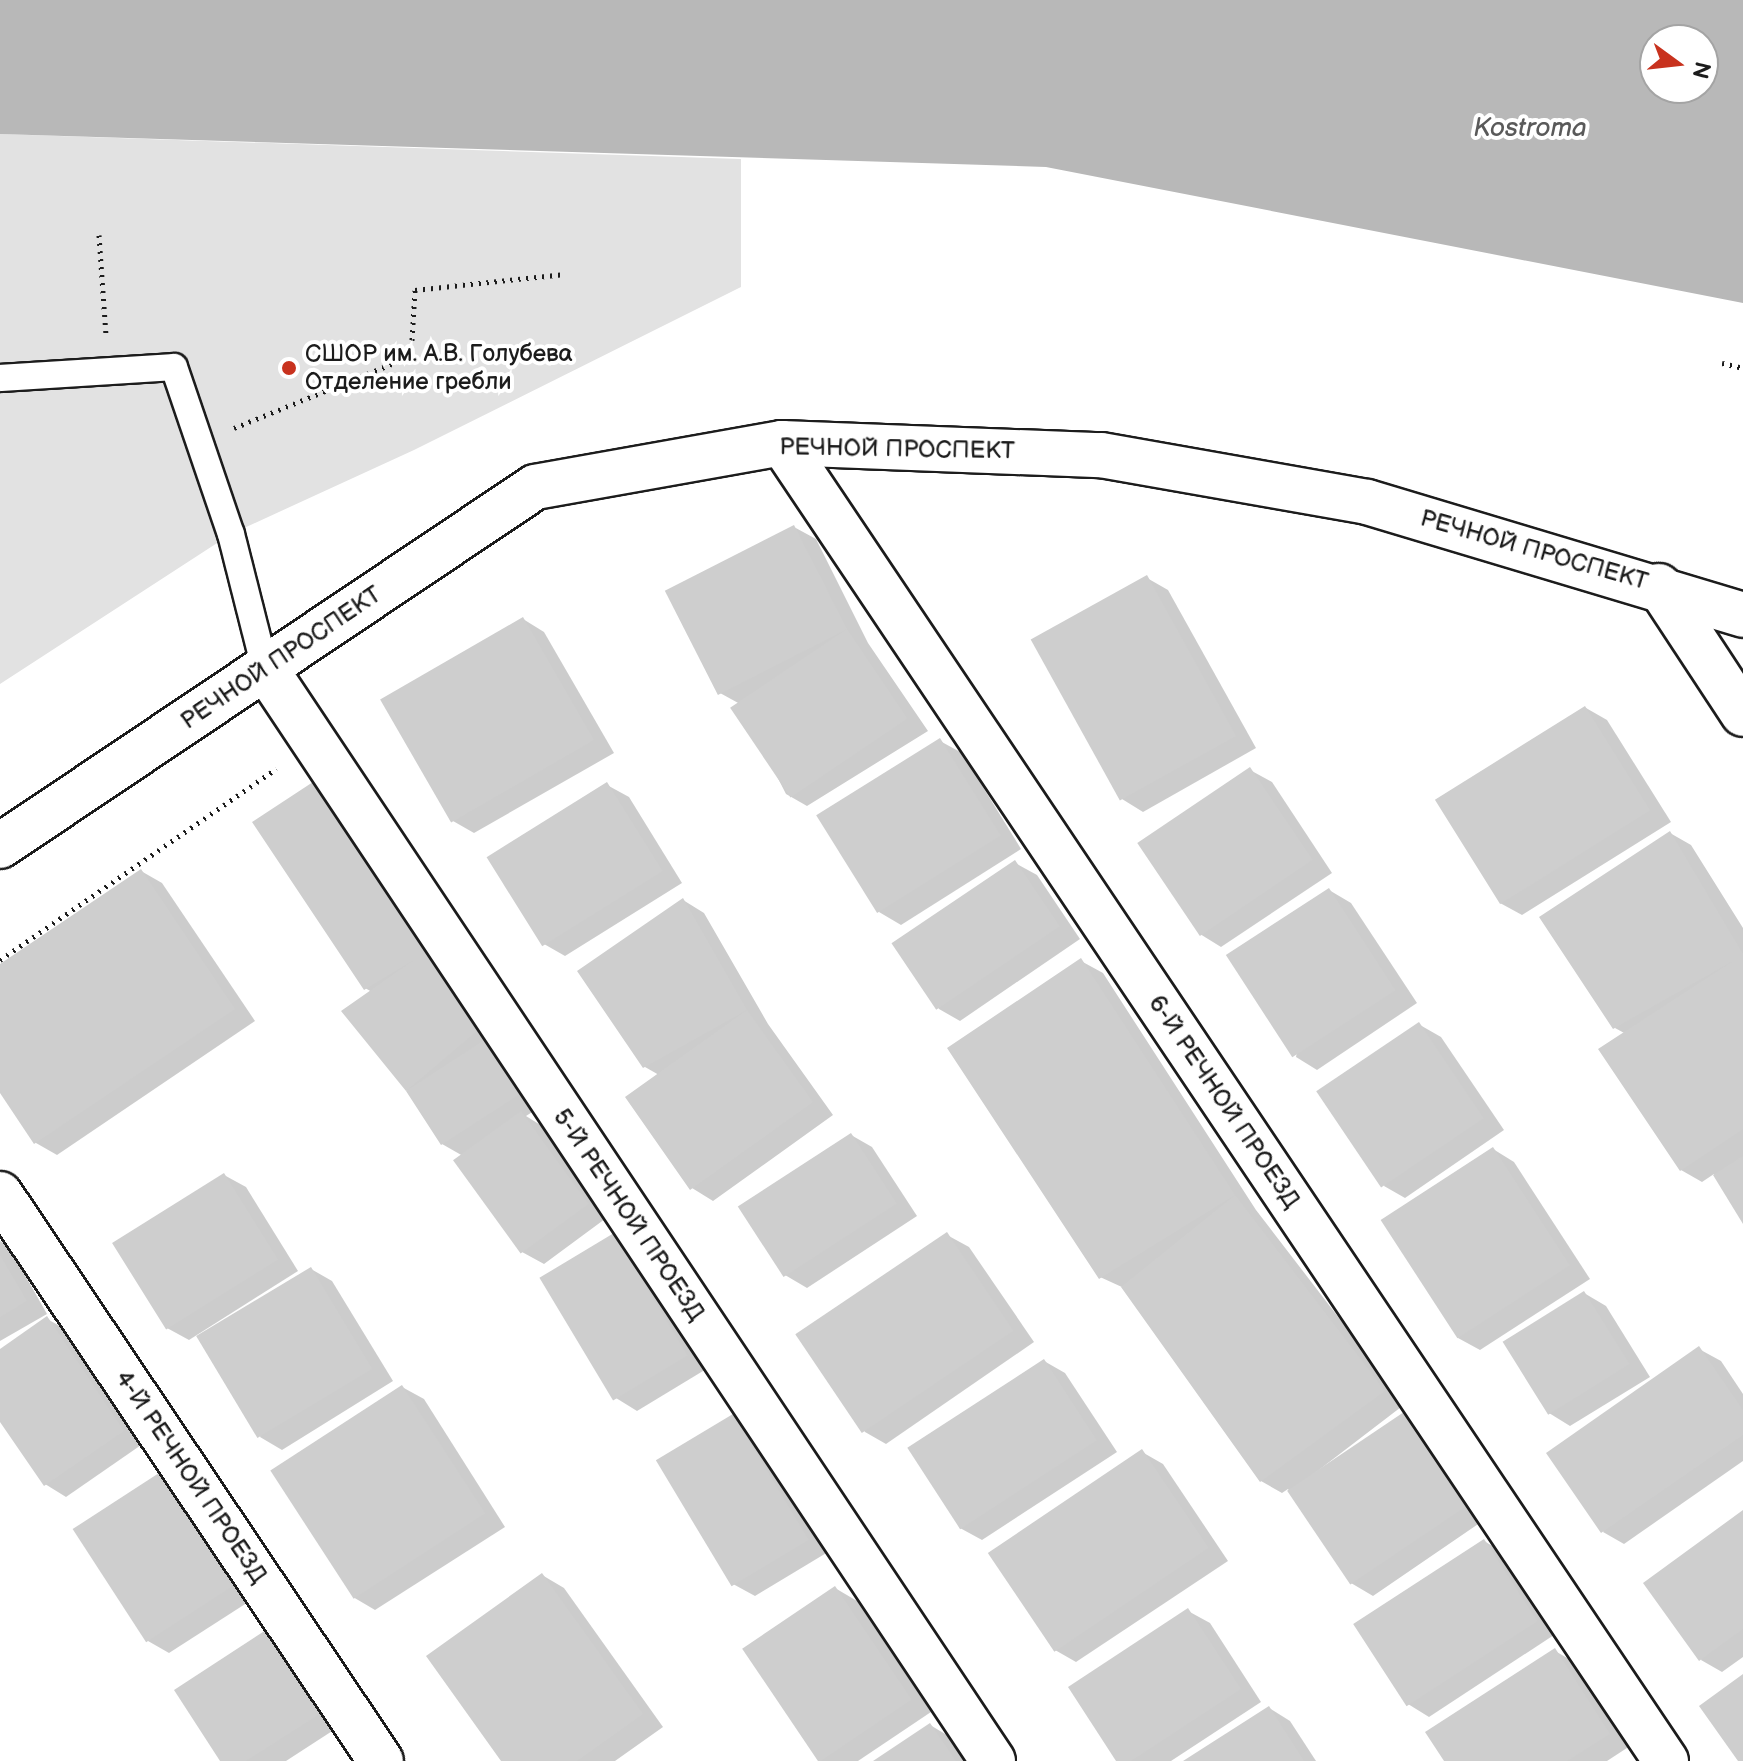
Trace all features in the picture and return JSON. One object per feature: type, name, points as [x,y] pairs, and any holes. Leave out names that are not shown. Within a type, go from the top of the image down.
[{"type":"street","name":"РЕЧНОЙ ПРОСПЕКТ","points":[[0,846],[535,487],[782,443],[1101,455],[1367,502],[1659,586],[1743,615]]},
{"type":"street","name":"6-Й РЕЧНОЙ ПРОЕЗД","points":[[782,443],[1666,1761]]},
{"type":"street","points":[[1659,586],[1743,714]]},
{"type":"street","name":"5-Й РЕЧНОЙ ПРОЕЗД","points":[[265,668],[993,1761]]},
{"type":"street","name":"4-Й РЕЧНОЙ ПРОЕЗД","points":[[0,1194],[381,1761]]},
{"type":"lane","points":[[0,378],[174,367],[231,534],[265,668]]},
{"type":"path","points":[[99,235],[109,371]]},
{"type":"path","points":[[200,442],[411,356],[415,290],[565,274]]},
{"type":"path","points":[[1722,363],[1743,368]]},
{"type":"path","points":[[0,960],[315,742]]},
{"type":"shaded area","name":"СШОР им. А.В. Голубева Отделение гребли","points":[[0,134],[741,159],[741,287],[414,450],[231,534],[0,684]]},
{"type":"water","name":"Kostroma","points":[[0,0],[1743,0],[1743,303],[1046,167],[0,134]]},
{"type":"building","points":[[794,525],[847,629],[718,695],[665,591]]},
{"type":"building","points":[[1147,575],[1236,736],[1120,800],[1031,639]]},
{"type":"building","points":[[523,617],[594,740],[451,822],[380,700]]},
{"type":"building","points":[[847,629],[907,719],[790,797],[730,708]]},
{"type":"building","points":[[1585,706],[1650,810],[1500,904],[1435,800]]},
{"type":"building","points":[[940,738],[1001,836],[877,913],[816,815]]},
{"type":"building","points":[[1250,767],[1313,860],[1200,936],[1137,843]]},
{"type":"building","points":[[313,782],[477,1031],[406,1091],[341,1011],[414,960],[364,990],[252,822]]},
{"type":"building","points":[[607,782],[663,871],[542,946],[487,857]]},
{"type":"building","points":[[1670,831],[1743,954],[1743,1129],[1680,1171],[1598,1049],[1733,961],[1613,1029],[1539,917]]},
{"type":"building","points":[[1015,860],[1060,926],[936,1010],[891,943]]},
{"type":"building","points":[[141,869],[235,1009],[34,1144],[0,1093],[0,964]]},
{"type":"building","points":[[1329,888],[1395,990],[1292,1057],[1226,955]]},
{"type":"building","points":[[683,898],[747,1010],[643,1068],[577,971]]},
{"type":"building","points":[[1081,958],[1235,1195],[1099,1279],[947,1048]]},
{"type":"building","points":[[747,1010],[813,1102],[690,1190],[625,1097]]},
{"type":"building","points":[[1419,1022],[1484,1118],[1381,1188],[1316,1091]]},
{"type":"building","points":[[492,1035],[528,1089],[441,1145],[406,1091]]},
{"type":"building","points":[[521,1111],[589,1204],[521,1253],[453,1160]]},
{"type":"building","points":[[851,1133],[897,1203],[784,1277],[738,1207]]},
{"type":"building","points":[[1493,1147],[1570,1265],[1457,1338],[1381,1220]]},
{"type":"building","points":[[1743,1156],[1743,1224],[1713,1175]]},
{"type":"building","points":[[224,1173],[278,1260],[166,1329],[112,1243]]},
{"type":"building","points":[[1235,1195],[1385,1391],[1260,1482],[1121,1287]]},
{"type":"building","points":[[947,1232],[1014,1331],[862,1433],[795,1334]]},
{"type":"building","points":[[614,1233],[688,1356],[613,1400],[539,1278]]},
{"type":"building","points":[[0,1255],[27,1301],[0,1317]]},
{"type":"building","points":[[311,1267],[372,1369],[257,1438],[196,1336]]},
{"type":"building","points":[[1584,1291],[1630,1364],[1548,1415],[1503,1342]]},
{"type":"building","points":[[47,1316],[124,1431],[44,1486],[0,1422],[0,1349]]},
{"type":"building","points":[[1699,1346],[1743,1410],[1743,1435],[1601,1533],[1546,1453]]},
{"type":"building","points":[[1044,1359],[1097,1440],[960,1529],[907,1448]]},
{"type":"building","points":[[402,1385],[485,1513],[354,1599],[270,1471]]},
{"type":"building","points":[[1404,1412],[1467,1506],[1350,1585],[1287,1491]]},
{"type":"building","points":[[733,1414],[809,1540],[732,1586],[656,1460]]},
{"type":"building","points":[[1142,1449],[1209,1548],[1054,1652],[988,1553]]},
{"type":"building","points":[[159,1473],[233,1586],[146,1642],[73,1529]]},
{"type":"building","points":[[1743,1510],[1743,1629],[1699,1661],[1643,1583]]},
{"type":"building","points":[[1484,1539],[1537,1621],[1407,1706],[1353,1624]]},
{"type":"building","points":[[542,1573],[643,1714],[577,1761],[501,1761],[426,1656]]},
{"type":"building","points":[[835,1586],[912,1700],[818,1761],[742,1649]]},
{"type":"building","points":[[1188,1608],[1241,1689],[1131,1761],[1116,1761],[1068,1687]]},
{"type":"building","points":[[286,1617],[340,1701],[246,1761],[220,1761],[174,1690]]},
{"type":"building","points":[[1555,1648],[1610,1734],[1567,1761],[1444,1761],[1425,1732]]},
{"type":"building","points":[[1743,1674],[1743,1761],[1738,1761],[1699,1706]]},
{"type":"building","points":[[1269,1706],[1304,1761],[1183,1761]]},
{"type":"building","points":[[930,1723],[956,1761],[873,1761]]},
{"type":"place","name":"СШОР им. А.В. Голубева Отделение гребли","points":[[289,368]]}]
